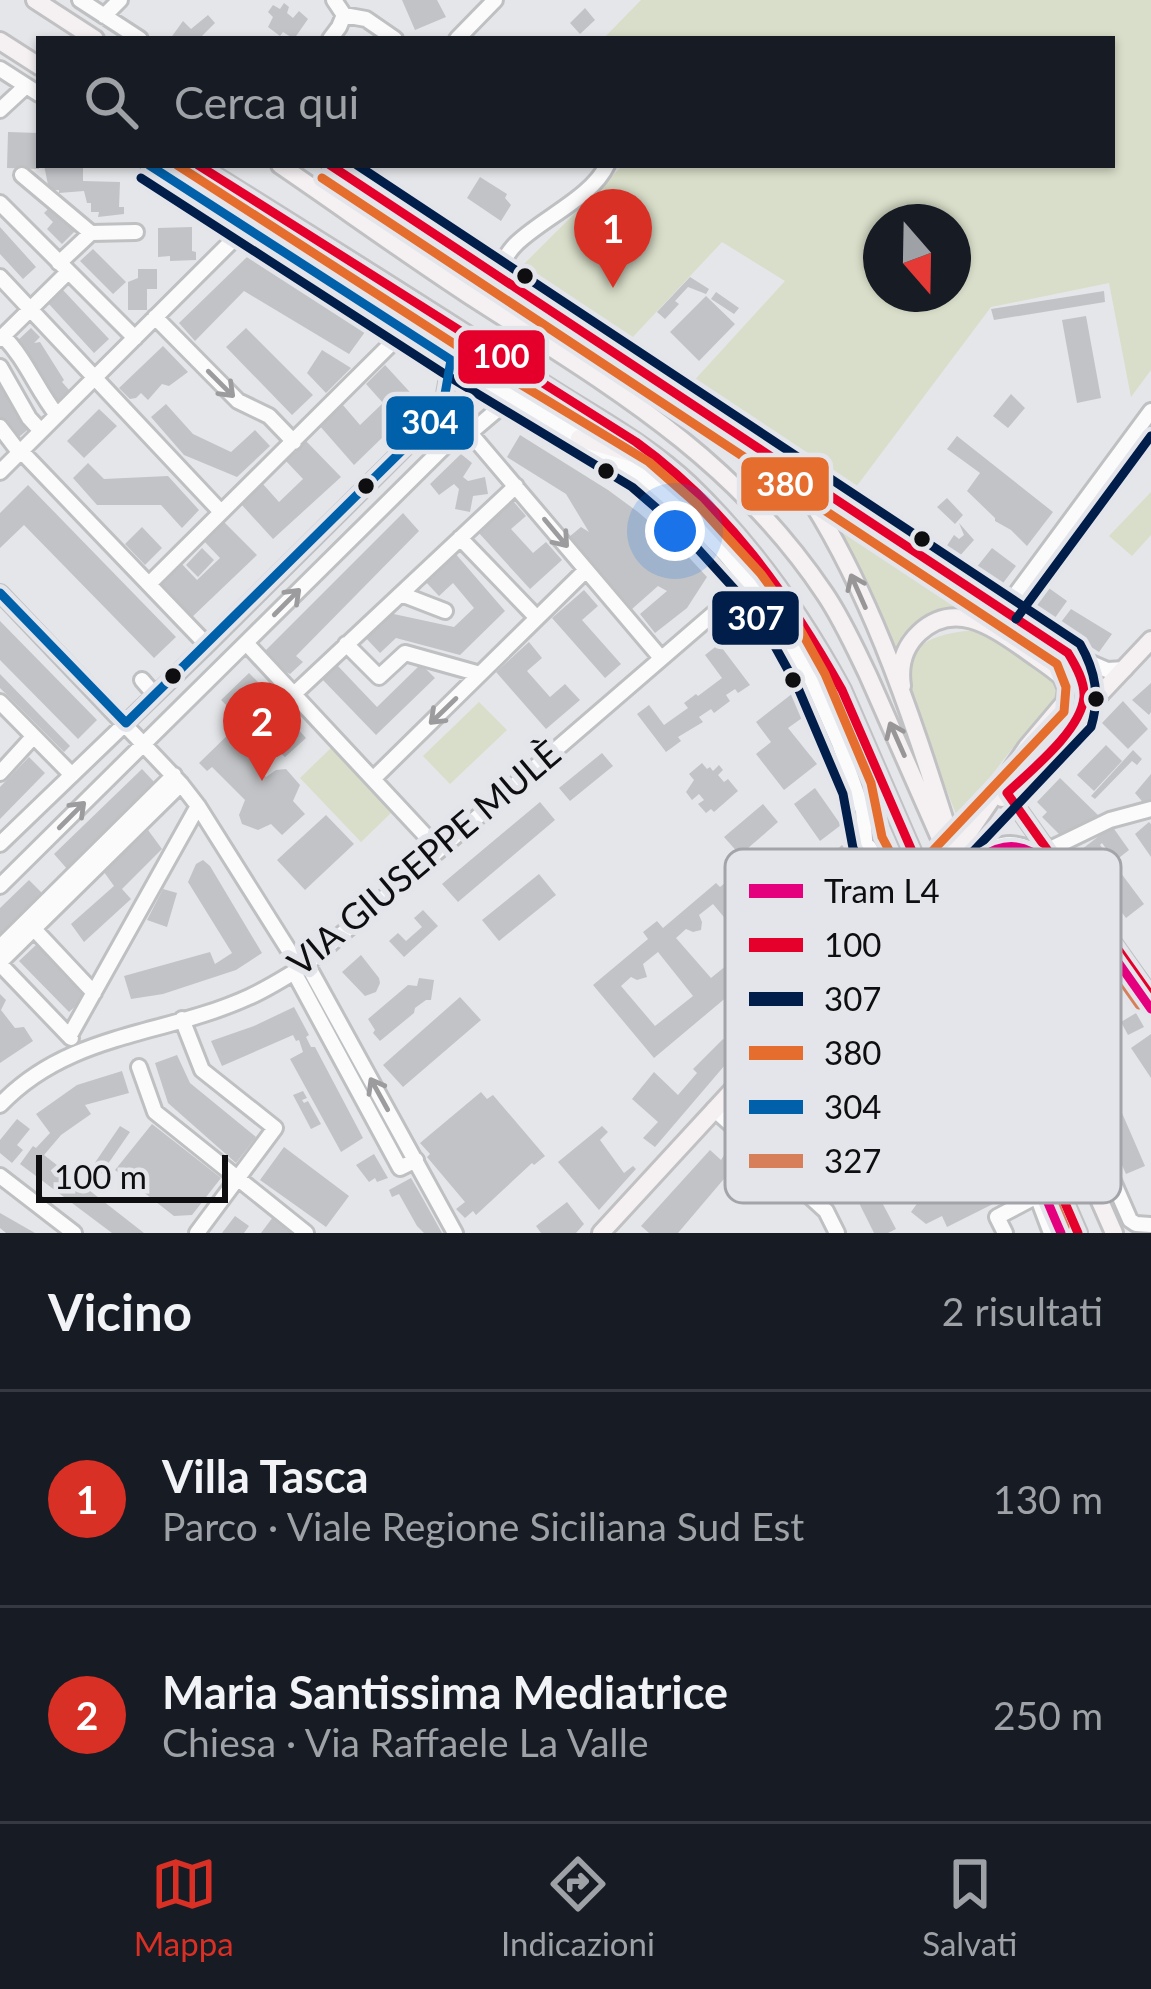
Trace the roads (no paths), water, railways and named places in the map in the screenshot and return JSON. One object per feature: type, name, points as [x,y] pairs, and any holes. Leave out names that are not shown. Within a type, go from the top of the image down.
[{"type":"main road","points":[[35,0],[90,36]]},
{"type":"main road","points":[[0,41],[36,64]]},
{"type":"main road","points":[[203,168],[666,464],[728,525],[808,629],[842,690],[899,849]]},
{"type":"main road","points":[[284,168],[664,423],[764,516],[826,596],[850,639],[945,849]]},
{"type":"main road","points":[[307,183],[512,288]]},
{"type":"main road","points":[[579,438],[666,464]]},
{"type":"main road","points":[[787,465],[816,505],[839,550],[904,698],[954,849]]},
{"type":"main road","points":[[904,698],[901,676],[913,638],[946,617],[986,623],[1062,677],[1066,702],[1027,747],[965,838]]},
{"type":"main road","points":[[954,849],[1151,640]]},
{"type":"main road","points":[[601,1233],[725,1097]]},
{"type":"main road","points":[[1059,1203],[1061,1233]]},
{"type":"main road","points":[[1066,1203],[1078,1233]]},
{"type":"main road","points":[[1101,1203],[1114,1233]]},
{"type":"street","points":[[80,0],[135,36]]},
{"type":"street","points":[[104,16],[120,0]]},
{"type":"street","points":[[334,0],[344,15],[366,19],[391,36]]},
{"type":"street","points":[[460,36],[495,0]]},
{"type":"street","points":[[332,36],[344,15]]},
{"type":"street","points":[[0,69],[33,90],[0,110]]},
{"type":"street","points":[[154,168],[512,398],[641,475],[687,515],[749,583],[812,681],[857,789],[867,849]]},
{"type":"street","points":[[334,168],[1068,653],[1107,670],[1125,669]]},
{"type":"street","points":[[495,275],[519,241],[577,197],[606,168]]},
{"type":"street","points":[[22,175],[91,233],[136,232]]},
{"type":"street","points":[[0,203],[134,338]]},
{"type":"street","points":[[2,466],[246,227]]},
{"type":"street","points":[[57,415],[17,350],[2,338],[91,233]]},
{"type":"street","points":[[0,277],[221,512]]},
{"type":"street","points":[[155,317],[238,401],[268,416],[294,442]]},
{"type":"street","points":[[149,584],[406,328]]},
{"type":"street","points":[[0,844],[442,411],[452,360]]},
{"type":"street","points":[[0,367],[41,431]]},
{"type":"street","points":[[0,886],[465,432],[512,398]]},
{"type":"street","points":[[442,411],[516,486],[661,658]]},
{"type":"street","points":[[1004,610],[1151,411]]},
{"type":"street","points":[[0,427],[207,645]]},
{"type":"street","points":[[294,694],[516,486]]},
{"type":"street","points":[[460,538],[537,618]]},
{"type":"street","points":[[373,779],[586,570]]},
{"type":"street","name":"VIA GIUSEPPE MULÈ","points":[[0,1105],[45,1066],[247,998],[300,968],[749,583]]},
{"type":"street","points":[[0,593],[126,723],[198,806],[416,1160],[455,1233]]},
{"type":"street","points":[[401,594],[445,611]]},
{"type":"street","points":[[246,643],[438,849]]},
{"type":"street","points":[[346,644],[379,677],[405,653],[480,674]]},
{"type":"street","points":[[1068,653],[1082,681],[1084,697],[1078,719]]},
{"type":"street","points":[[142,680],[155,694]]},
{"type":"street","points":[[0,702],[72,775]]},
{"type":"street","points":[[2,768],[33,737]]},
{"type":"street","points":[[2,955],[178,780]]},
{"type":"street","points":[[1007,793],[1047,849]]},
{"type":"street","points":[[70,1035],[198,806]]},
{"type":"street","points":[[1050,849],[1110,820],[1151,809]]},
{"type":"street","points":[[867,842],[871,849]]},
{"type":"street","points":[[993,849],[1004,844],[1033,849]]},
{"type":"street","points":[[2,955],[34,929],[68,888]]},
{"type":"street","points":[[34,929],[94,993]]},
{"type":"street","points":[[1121,954],[1151,996]]},
{"type":"street","points":[[2,955],[70,1035],[76,1052]]},
{"type":"street","points":[[182,1019],[202,1070],[275,1128],[197,1233]]},
{"type":"street","points":[[139,1067],[155,1112],[306,1233]]},
{"type":"street","points":[[714,1109],[725,1119]]},
{"type":"street","points":[[0,1176],[74,1233]]},
{"type":"street","points":[[1121,1199],[1130,1220],[1151,1225]]},
{"type":"street","points":[[817,1203],[837,1233]]},
{"type":"street","points":[[1005,1233],[997,1216],[1023,1203]]},
{"type":"street","points":[[1040,1203],[1051,1233]]},
{"type":"tram line","name":"L4","points":[[998,849],[1024,849]]},
{"type":"tram line","name":"L4","points":[[1121,966],[1151,1009]]},
{"type":"tram line","name":"L4","points":[[1048,1203],[1061,1233]]},
{"type":"place","name":"Villa Tasca","points":[[613,288]]},
{"type":"place","name":"Maria Santissima Mediatrice","points":[[262,781]]}]
